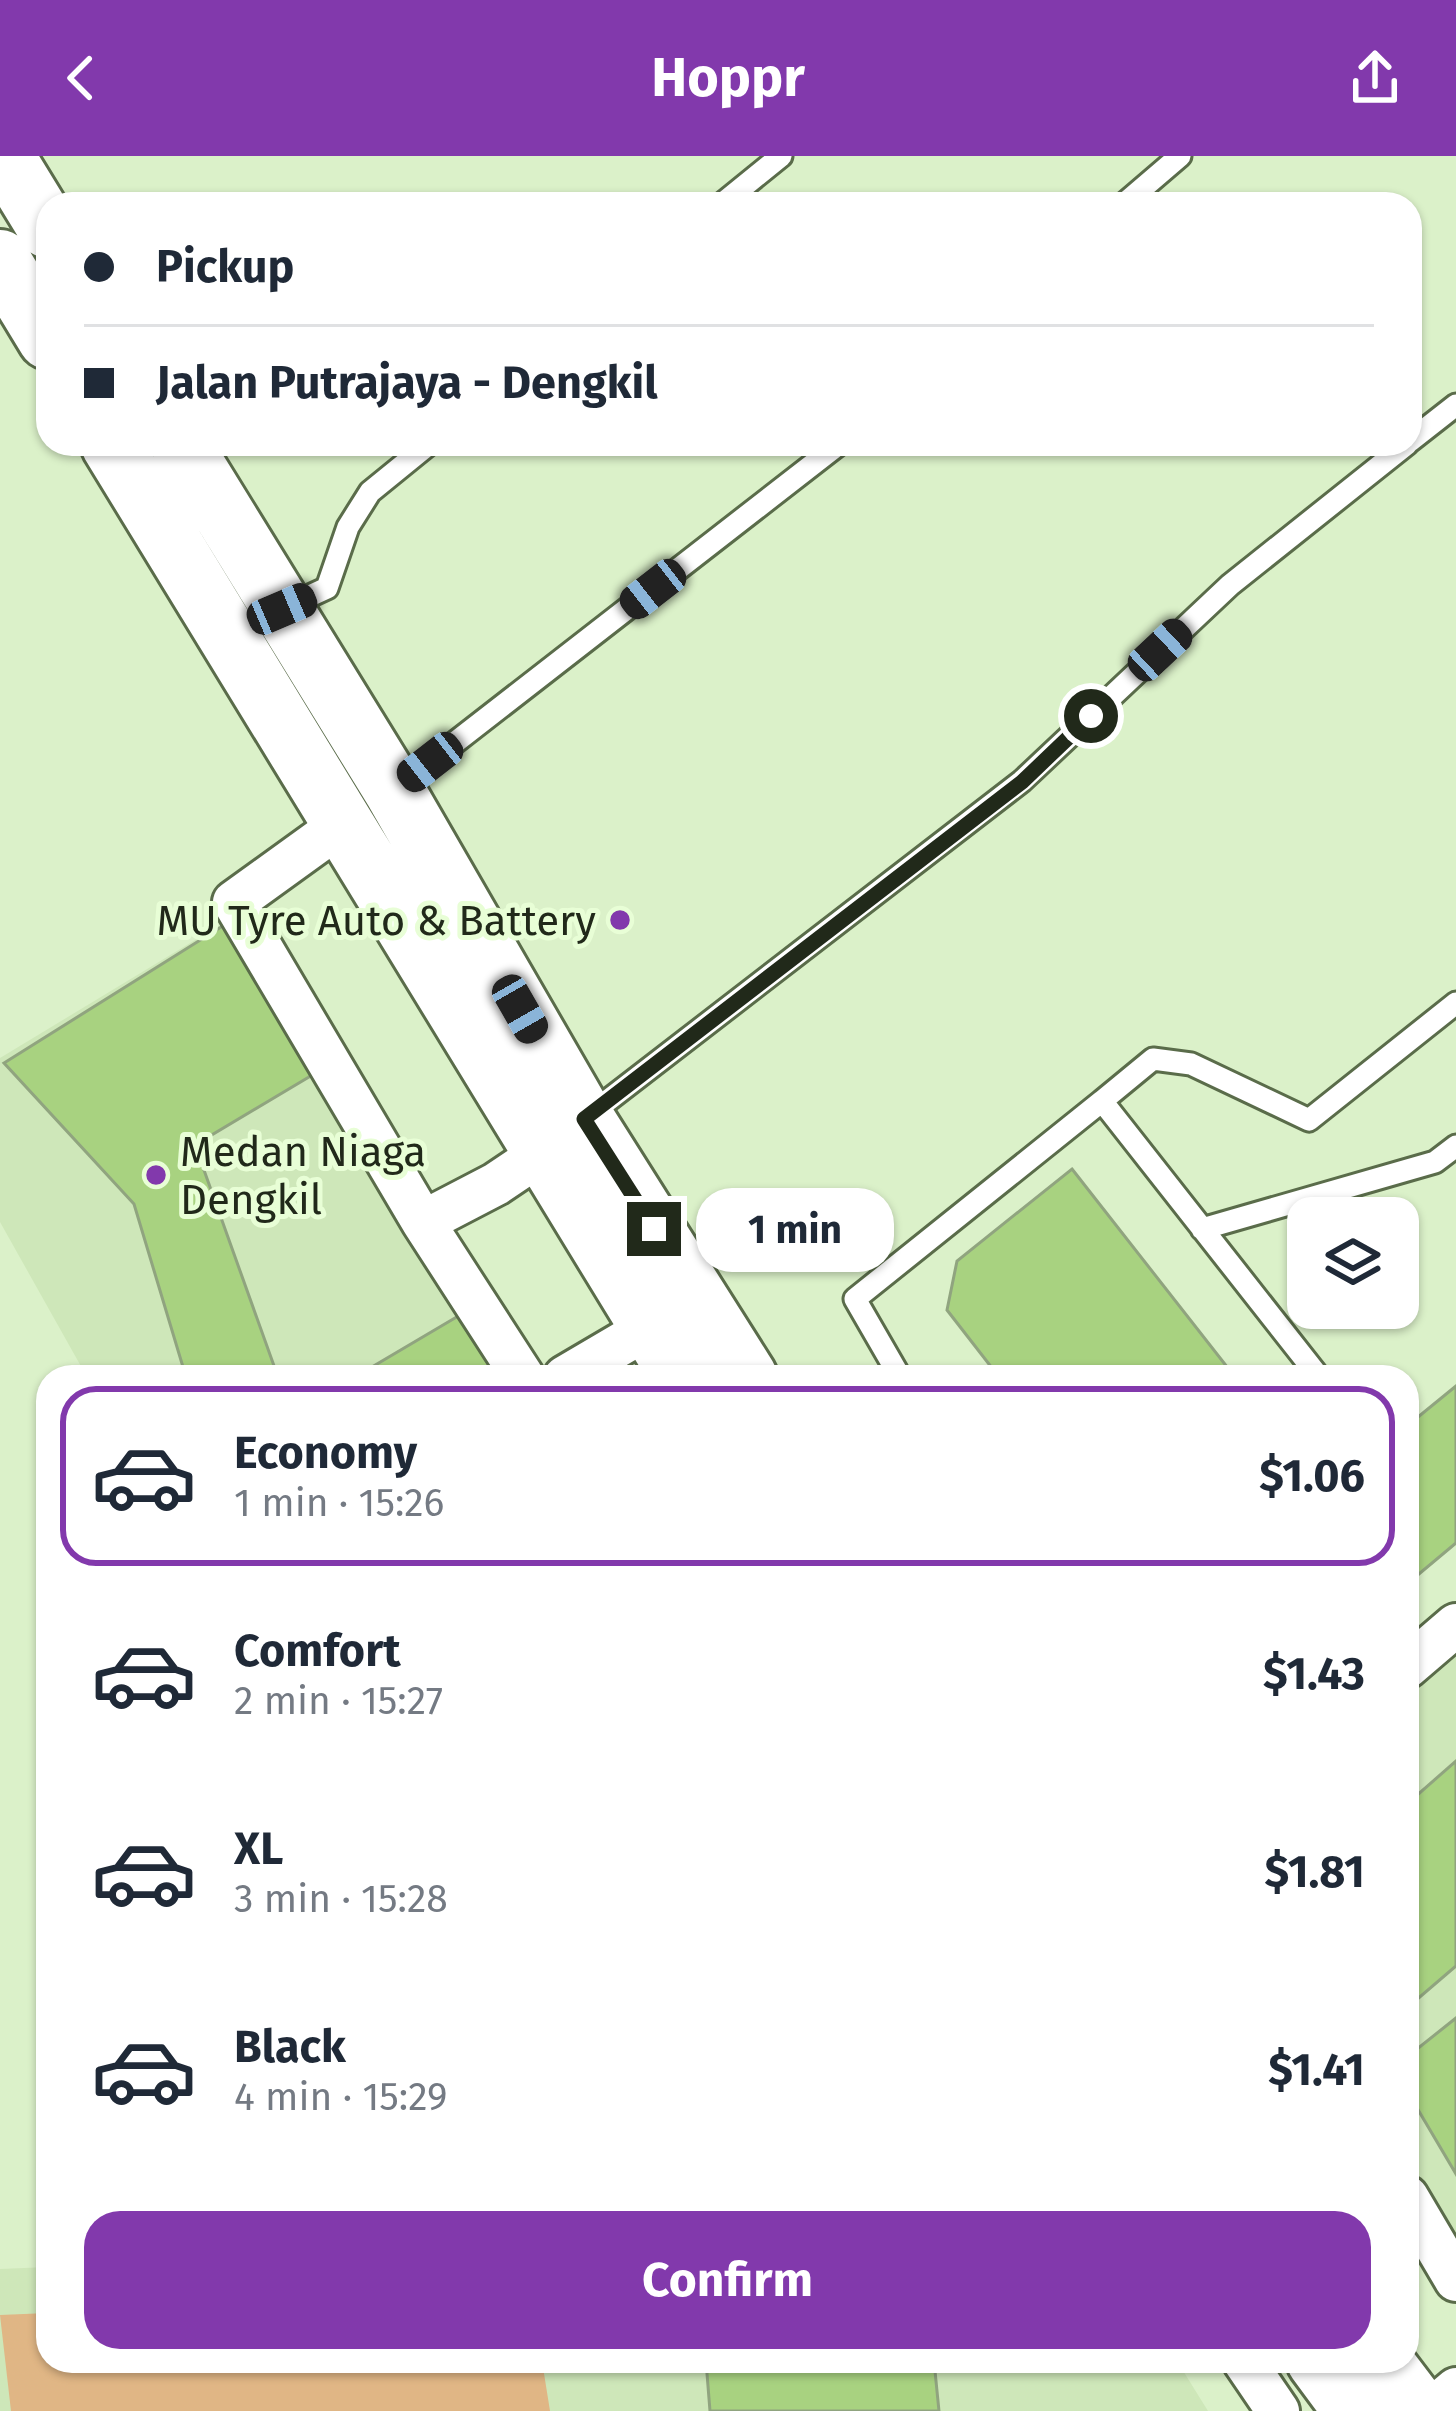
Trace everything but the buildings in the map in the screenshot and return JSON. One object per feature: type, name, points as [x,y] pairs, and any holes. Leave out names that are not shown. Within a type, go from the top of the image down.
[{"type":"main road","points":[[4,156],[36,208]]},
{"type":"main road","points":[[0,260],[36,319]]},
{"type":"main road","points":[[118,456],[342,824],[563,1136],[738,1365]]},
{"type":"main road","points":[[188,456],[394,790],[563,1136],[650,1327],[674,1365]]},
{"type":"main road","points":[[1326,2373],[1354,2411]]},
{"type":"main road","points":[[1391,2373],[1420,2411]]},
{"type":"street","points":[[342,824],[234,902],[423,1222],[515,1365]]},
{"type":"street","points":[[423,1222],[496,1184],[563,1136]]},
{"type":"street","points":[[585,1365],[650,1327]]},
{"type":"street","points":[[1419,1657],[1456,1625]]},
{"type":"street","points":[[1419,2217],[1456,2280]]},
{"type":"street","points":[[1252,2373],[1278,2411]]},
{"type":"street","points":[[1430,2411],[1456,2389]]},
{"type":"lane","points":[[737,192],[781,156]]},
{"type":"lane","points":[[1138,192],[1180,156]]},
{"type":"lane","points":[[1422,432],[1456,405]]},
{"type":"lane","points":[[282,609],[327,588],[348,527],[370,492],[414,456]]},
{"type":"lane","points":[[394,790],[824,456]]},
{"type":"lane","points":[[563,1136],[1022,782],[1230,585],[1392,456]]},
{"type":"lane","points":[[893,1365],[855,1299],[1153,1059],[1191,1064],[1309,1120],[1456,1003]]},
{"type":"lane","points":[[1102,1101],[1310,1365]]},
{"type":"lane","points":[[1202,1229],[1435,1162],[1456,1146]]},
{"type":"shaded area","points":[[253,905],[537,1365],[80,1365],[0,1222],[0,1058]]},
{"type":"shaded area","points":[[1456,1646],[1456,2248],[1419,2185],[1419,1677]]},
{"type":"shaded area","points":[[36,2268],[36,2373],[1184,2373],[1208,2411],[0,2411],[0,2269]]},
{"type":"shaded area","points":[[36,2314],[36,2373],[544,2373],[550,2411],[11,2411],[0,2315]]},
{"type":"place","name":"MU Tyre Auto & Battery","points":[[620,920]]},
{"type":"place","name":"Medan Niaga Dengkil","points":[[156,1175]]},
{"type":"route","points":[[654,1229],[584,1119],[1022,782],[1091,716]]}]
